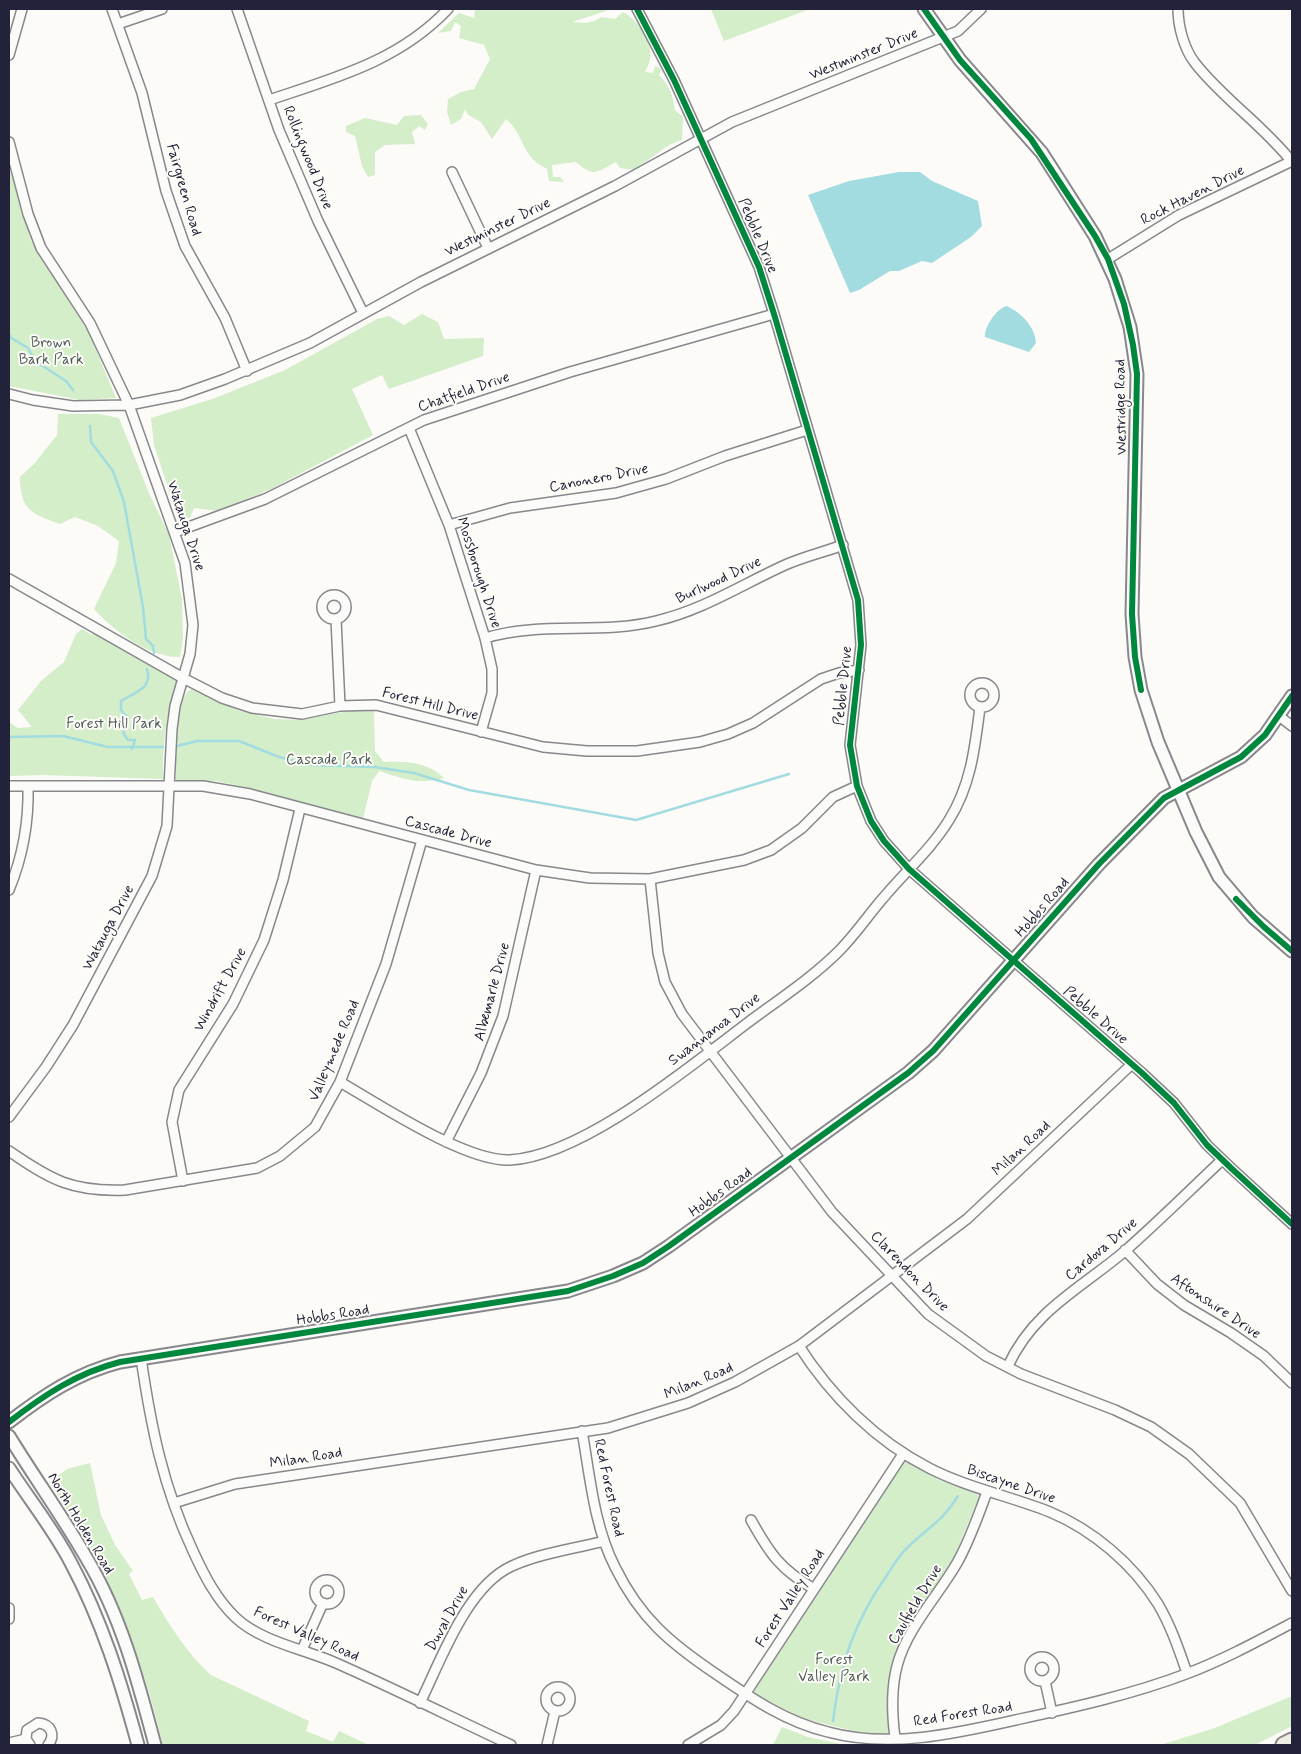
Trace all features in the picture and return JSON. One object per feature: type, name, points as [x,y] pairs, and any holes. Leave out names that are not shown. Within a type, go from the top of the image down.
[{"type":"highway","points":[[1284,1745],[1292,1742]]},
{"type":"main road","name":"Westridge Road","points":[[924,9],[943,38],[1042,152],[1108,259],[1130,327],[1137,374],[1131,595],[1135,657],[1141,690],[1150,719],[1178,790],[1203,848],[1219,877],[1253,917],[1292,951]]},
{"type":"main road","name":"Hobbs Road","points":[[9,1422],[47,1393],[67,1381],[100,1367],[141,1358],[568,1291],[613,1276],[642,1263],[792,1158],[908,1072],[933,1051],[1105,858],[1164,798],[1241,757],[1259,741],[1292,696]]},
{"type":"main road","name":"North Holden Road","points":[[9,1436],[88,1559],[115,1615],[141,1692],[155,1745]]},
{"type":"main road","name":"North Holden Road","points":[[9,1468],[71,1562],[103,1631],[125,1697],[138,1745]]},
{"type":"street","points":[[9,55],[22,9]]},
{"type":"street","name":"Fairgreen Road","points":[[112,9],[142,93],[166,191],[185,246],[225,318],[247,371]]},
{"type":"street","points":[[118,24],[162,9]]},
{"type":"street","name":"Rollingwood Drive","points":[[237,9],[279,130],[318,221],[363,313]]},
{"type":"street","points":[[269,100],[367,66],[392,54],[438,20],[448,9]]},
{"type":"street","name":"Pebble Drive","points":[[637,9],[674,80],[759,267],[843,545],[858,600],[861,622],[859,670],[850,745],[857,786],[876,828],[884,841],[909,869],[1132,1064],[1174,1103],[1222,1160],[1292,1224]]},
{"type":"street","name":"Westminster Drive","points":[[9,394],[73,406],[128,405],[180,395],[247,371],[310,343],[363,313],[488,248],[615,186],[732,122],[958,31],[981,9]]},
{"type":"street","points":[[1178,9],[1184,41],[1194,62],[1274,140],[1292,161]]},
{"type":"street","name":"Watauga Drive","points":[[9,142],[28,214],[41,248],[90,323],[128,405],[175,532],[189,583],[193,626],[190,654],[172,729],[167,826],[152,876],[73,1025],[46,1067],[9,1116]]},
{"type":"street","name":"Rock Haven Drive","points":[[1108,259],[1173,218],[1292,161]]},
{"type":"street","points":[[452,172],[488,248]]},
{"type":"street","name":"Chatfield Drive","points":[[175,532],[265,499],[424,420],[570,372],[774,314]]},
{"type":"street","name":"Mossborough Drive","points":[[409,428],[449,526],[485,638],[492,669],[492,692],[481,732]]},
{"type":"street","name":"Canonero Drive","points":[[449,526],[510,508],[616,493],[666,479],[725,456],[807,430]]},
{"type":"street","name":"Burlwood Drive","points":[[485,638],[529,630],[654,622],[703,607],[786,565],[843,545]]},
{"type":"street","name":"Forest Hill Drive","points":[[9,579],[183,678],[222,698],[269,712],[302,714],[340,706],[376,705],[543,747],[587,751],[637,751],[676,746],[728,734],[753,723],[821,679],[859,670]]},
{"type":"street","points":[[336,619],[340,706]]},
{"type":"street","name":"Swannanoa Drive","points":[[340,1082],[446,1142],[470,1153],[507,1160],[529,1158],[554,1151],[646,1098],[819,969],[840,950],[948,822],[961,797],[974,756],[980,707]]},
{"type":"street","points":[[1279,716],[1292,726]]},
{"type":"street","name":"Cascade Drive","points":[[9,786],[202,786],[250,794],[300,809],[536,870],[590,878],[650,879],[725,865],[771,850],[802,828],[833,797],[857,786]]},
{"type":"street","points":[[9,890],[18,869],[24,842],[29,813],[28,786]]},
{"type":"street","name":"Windrift Drive","points":[[183,1181],[172,1122],[179,1090],[233,1004],[264,940],[283,880],[300,809]]},
{"type":"street","name":"Valleymede Road","points":[[9,1151],[50,1178],[88,1188],[125,1190],[257,1168],[280,1156],[315,1127],[340,1082],[386,964],[422,840]]},
{"type":"street","name":"Albemarle Drive","points":[[446,1142],[482,1073],[503,1016],[536,870]]},
{"type":"street","name":"Clarendon Drive","points":[[650,879],[653,921],[665,982],[682,1014],[832,1212],[928,1314],[986,1356],[1021,1374],[1115,1410],[1151,1428],[1189,1454],[1240,1503],[1292,1591]]},
{"type":"street","name":"Milan Road","points":[[174,1503],[235,1484],[616,1426],[688,1403],[735,1382],[799,1346],[967,1219],[1132,1064]]},
{"type":"street","name":"Cardova Drive","points":[[1008,1366],[1018,1344],[1038,1319],[1126,1250],[1222,1160]]},
{"type":"street","name":"Aftonshire Drive","points":[[1126,1250],[1157,1284],[1184,1305],[1231,1332],[1264,1356],[1292,1383]]},
{"type":"street","name":"Biscayne Drive","points":[[799,1346],[840,1400],[903,1454],[955,1481],[1049,1512],[1075,1524],[1099,1540],[1140,1580],[1158,1604],[1173,1634],[1187,1673]]},
{"type":"street","name":"Forest Valley Road","points":[[141,1358],[155,1446],[179,1520],[202,1571],[218,1598],[236,1618],[250,1628],[335,1663],[511,1745]]},
{"type":"street","name":"Red Forest Road","points":[[582,1431],[604,1541],[615,1567],[631,1595],[659,1632],[678,1648],[746,1694],[779,1714],[810,1727],[850,1737],[895,1738],[937,1736],[1052,1712],[1151,1686],[1187,1673],[1260,1640],[1292,1622]]},
{"type":"street","name":"Forest Valley Road","points":[[688,1745],[721,1725],[746,1694],[903,1454]]},
{"type":"street","name":"Caulfield Drive","points":[[895,1738],[893,1686],[897,1665],[911,1634],[970,1538],[987,1492]]},
{"type":"street","points":[[751,1520],[777,1561],[800,1580],[814,1588]]},
{"type":"street","name":"Duval Drive","points":[[420,1703],[467,1607],[485,1585],[511,1566],[604,1541]]},
{"type":"street","points":[[302,1650],[323,1603]]},
{"type":"street","points":[[9,1608],[9,1619]]},
{"type":"street","points":[[1045,1681],[1052,1712]]},
{"type":"street","points":[[547,1745],[555,1711]]},
{"type":"street","points":[[9,1743],[28,1742],[30,1726],[42,1723],[52,1732],[52,1740],[48,1745]]},
{"type":"green space","points":[[475,9],[609,10],[572,22],[580,23],[591,22],[601,17],[615,19],[623,12],[628,15],[639,26],[647,39],[651,53],[645,72],[653,73],[655,66],[662,69],[659,75],[670,91],[675,110],[683,117],[682,140],[669,145],[634,170],[620,168],[616,162],[596,172],[587,170],[576,162],[552,165],[553,177],[560,177],[564,182],[549,181],[547,169],[538,164],[527,152],[517,132],[506,119],[492,139],[481,122],[468,115],[465,109],[461,119],[451,125],[447,112],[448,99],[461,92],[474,89],[490,59],[484,45],[459,38],[461,26],[455,22],[451,31],[438,33],[459,13],[474,18]]},
{"type":"green space","points":[[711,9],[810,9],[724,41]]},
{"type":"green space","points":[[421,115],[428,124],[425,130],[419,126],[412,132],[415,144],[385,145],[375,152],[375,175],[368,177],[362,166],[355,136],[346,132],[346,126],[365,118],[397,125],[404,116]]},
{"type":"green space","name":"Brown Bark Park","points":[[9,166],[31,241],[89,333],[116,398],[80,400],[9,386]]},
{"type":"green space","points":[[422,314],[438,322],[444,339],[484,338],[483,356],[389,389],[382,375],[352,389],[373,435],[273,488],[218,511],[194,508],[190,518],[177,515],[154,445],[151,418],[215,398],[285,370],[377,319],[389,316],[404,325]]},
{"type":"green space","points":[[58,414],[99,414],[119,418],[149,493],[169,535],[182,599],[183,639],[180,657],[156,653],[133,642],[102,618],[94,609],[116,563],[119,541],[98,526],[75,517],[60,524],[35,513],[25,504],[22,497],[20,477],[34,464],[57,435]]},
{"type":"green space","name":"Forest Hill Park","points":[[82,629],[92,635],[94,632],[178,677],[166,727],[163,779],[42,775],[9,776],[9,722],[18,728],[32,727],[18,710],[41,681],[64,662],[76,634]]},
{"type":"green space","name":"Cascade Park","points":[[191,689],[240,711],[275,719],[301,720],[359,709],[374,711],[375,751],[384,762],[408,762],[424,766],[444,778],[418,781],[403,779],[379,771],[372,781],[363,819],[216,781],[176,780],[176,746],[181,704],[185,695]]},
{"type":"green space","name":"Forest Valley Park","points":[[905,1460],[939,1480],[980,1495],[954,1557],[906,1630],[890,1672],[888,1739],[804,1719],[753,1693]]},
{"type":"green space","points":[[90,1463],[101,1515],[115,1545],[133,1571],[129,1574],[142,1600],[153,1597],[179,1638],[202,1667],[211,1675],[309,1721],[306,1731],[333,1742],[339,1731],[369,1745],[163,1745],[143,1674],[127,1627],[108,1581],[92,1549],[49,1482],[67,1469]]},
{"type":"green space","points":[[1292,1696],[1292,1726],[1255,1745],[1160,1745],[1212,1729]]},
{"type":"green space","points":[[782,1727],[808,1737],[845,1745],[773,1745]]},
{"type":"water","points":[[899,172],[920,172],[932,181],[978,201],[982,226],[971,237],[932,263],[922,261],[899,271],[890,271],[859,290],[850,293],[808,195],[849,181]]},
{"type":"water","points":[[1007,306],[1022,316],[1033,331],[1036,343],[1029,352],[985,337],[992,318],[999,310]]},
{"type":"waterway","points":[[9,333],[11,338],[28,348],[35,361],[66,381],[73,390]]},
{"type":"waterway","points":[[90,426],[91,442],[113,471],[124,502],[143,607],[146,639],[153,646],[154,653]]},
{"type":"waterway","points":[[132,749],[135,740],[128,740],[124,734],[123,727],[128,718],[121,710],[121,701],[142,689],[148,681],[147,669]]},
{"type":"waterway","points":[[9,737],[63,736],[108,747],[163,747]]},
{"type":"waterway","points":[[177,746],[197,741],[239,741],[279,757],[310,765],[375,767],[414,773],[469,790],[636,820],[789,774]]},
{"type":"waterway","points":[[833,1721],[844,1662],[857,1627],[875,1592],[901,1554],[940,1519],[958,1496]]},
{"type":"cycle path","points":[[637,9],[674,80],[759,267],[858,600],[861,645],[850,745],[857,786],[871,821],[884,841],[909,869],[1142,1073],[1174,1103],[1207,1145],[1292,1224]]},
{"type":"cycle path","points":[[924,9],[960,60],[1031,139],[1108,259],[1124,304],[1137,374],[1132,614],[1135,657],[1141,690]]},
{"type":"cycle path","points":[[9,1422],[62,1386],[89,1372],[120,1362],[568,1291],[613,1276],[643,1263],[908,1073],[933,1051],[1099,864],[1164,798],[1241,757],[1265,735],[1292,696]]},
{"type":"cycle path","points":[[1236,899],[1292,951]]}]
